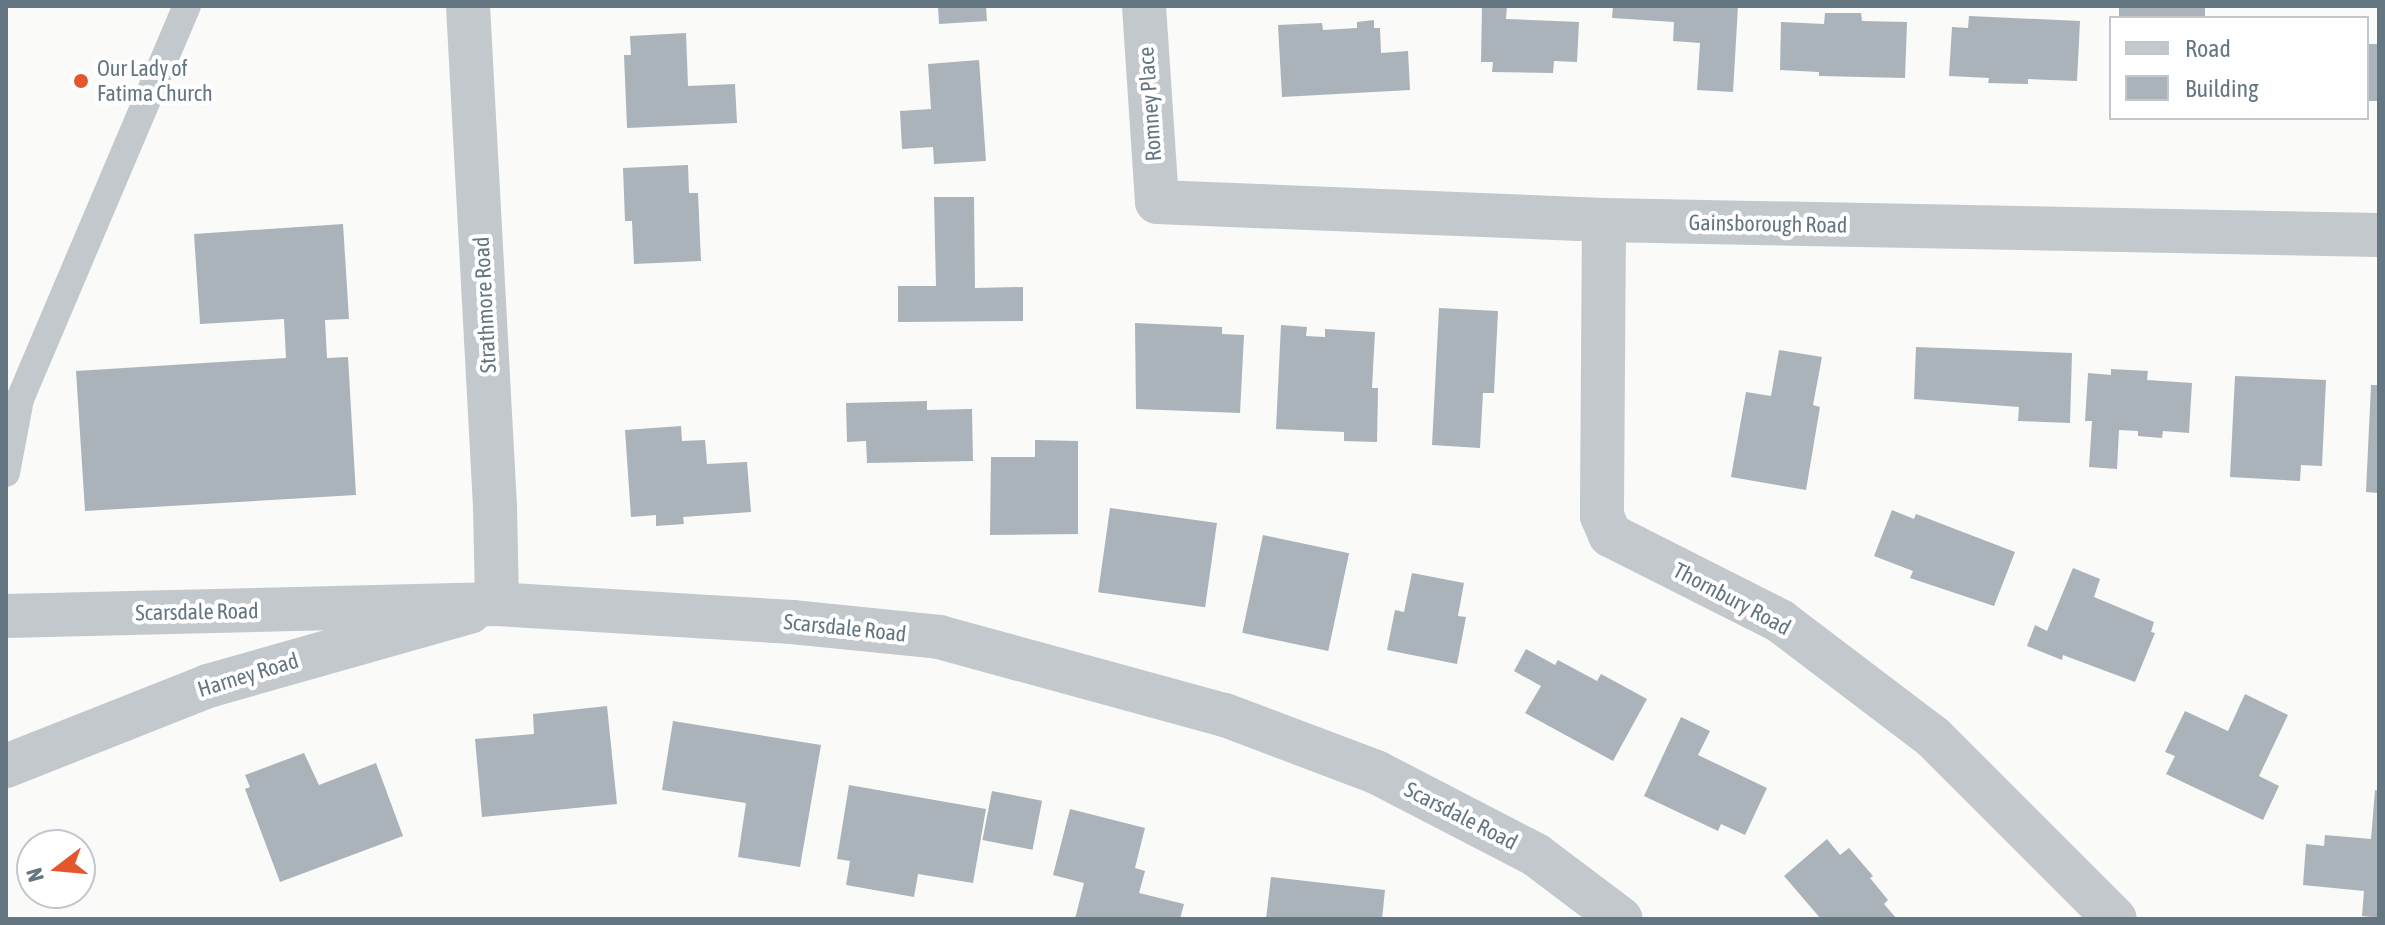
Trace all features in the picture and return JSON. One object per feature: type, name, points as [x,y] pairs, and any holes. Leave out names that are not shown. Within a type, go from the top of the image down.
[{"type":"street","name":"Strathmore Road","points":[[468,6],[495,506],[497,604]]},
{"type":"street","name":"Romney Place","points":[[1144,6],[1157,202]]},
{"type":"street","name":"Gainsborough Road","points":[[1157,202],[1604,220],[2379,235]]},
{"type":"street","name":"Thornbury Road","points":[[1604,220],[1602,516],[1610,535],[1780,621],[1933,737],[2115,919]]},
{"type":"street","name":"Scarsdale Road","points":[[6,616],[497,604],[792,622],[939,637],[1225,715],[1376,772],[1536,855],[1621,919]]},
{"type":"street","name":"Harney Road","points":[[6,766],[208,686],[497,604]]},
{"type":"lane","points":[[6,473],[20,399],[187,6]]},
{"type":"building","points":[[938,6],[986,6],[987,21],[939,24]]},
{"type":"building","points":[[1482,6],[1507,6],[1506,19],[1579,22],[1577,62],[1554,61],[1553,73],[1492,72],[1493,62],[1481,62]]},
{"type":"building","points":[[1613,6],[1738,6],[1733,92],[1697,90],[1700,43],[1673,41],[1674,22],[1612,18]]},
{"type":"building","points":[[2119,6],[2205,6],[2205,16],[2119,16]]},
{"type":"building","points":[[1825,13],[1861,13],[1862,21],[1907,22],[1905,78],[1819,76],[1819,72],[1780,70],[1781,22],[1824,24]]},
{"type":"building","points":[[1969,16],[2080,21],[2077,81],[2028,79],[2028,84],[1988,83],[1989,78],[1949,76],[1952,27],[1968,28]]},
{"type":"building","points":[[1374,20],[1374,28],[1380,28],[1381,53],[1408,51],[1410,90],[1282,97],[1278,25],[1322,23],[1323,30],[1357,28],[1357,22]]},
{"type":"building","points":[[686,33],[688,86],[735,84],[737,123],[627,128],[624,55],[631,55],[630,36]]},
{"type":"building","points":[[2369,44],[2379,44],[2379,101],[2369,101]]},
{"type":"building","points":[[979,60],[986,161],[934,164],[933,147],[902,149],[900,111],[931,109],[928,64]]},
{"type":"building","points":[[688,165],[689,193],[698,193],[701,261],[634,264],[632,221],[625,221],[623,168]]},
{"type":"building","points":[[934,197],[974,197],[975,288],[1023,287],[1023,321],[898,322],[898,286],[936,286]]},
{"type":"building","points":[[343,224],[349,319],[325,320],[327,358],[348,357],[356,495],[85,511],[76,371],[286,358],[284,319],[200,324],[194,234]]},
{"type":"building","points":[[1439,308],[1498,311],[1494,393],[1483,393],[1480,448],[1432,445]]},
{"type":"building","points":[[1135,323],[1222,327],[1222,334],[1244,335],[1240,413],[1136,409]]},
{"type":"building","points":[[1281,325],[1307,327],[1306,336],[1325,337],[1325,329],[1375,332],[1372,388],[1378,388],[1377,442],[1344,441],[1344,432],[1276,429]]},
{"type":"building","points":[[1916,347],[2072,353],[2070,423],[2018,421],[2019,407],[1914,399]]},
{"type":"building","points":[[1779,350],[1822,357],[1813,405],[1820,407],[1806,490],[1731,477],[1746,392],[1771,396]]},
{"type":"building","points":[[2111,369],[2148,371],[2147,380],[2192,383],[2189,433],[2163,431],[2162,438],[2138,436],[2138,431],[2119,430],[2117,469],[2089,467],[2092,421],[2085,421],[2088,373],[2111,375]]},
{"type":"building","points":[[2235,376],[2326,380],[2322,466],[2301,465],[2300,481],[2230,477]]},
{"type":"building","points":[[2371,385],[2379,385],[2379,493],[2366,492]]},
{"type":"building","points":[[927,401],[927,410],[972,409],[973,461],[867,463],[866,441],[847,442],[846,403]]},
{"type":"building","points":[[681,426],[682,441],[705,440],[707,464],[747,462],[751,512],[683,517],[684,524],[656,526],[656,515],[631,517],[625,430]]},
{"type":"building","points":[[1035,440],[1078,441],[1078,534],[990,535],[991,457],[1035,457]]},
{"type":"building","points":[[1110,508],[1217,523],[1205,607],[1098,592]]},
{"type":"building","points":[[1892,510],[1914,519],[1916,514],[2015,552],[1994,606],[1910,578],[1913,571],[1874,556]]},
{"type":"building","points":[[1263,535],[1349,553],[1328,651],[1242,633]]},
{"type":"building","points":[[2073,568],[2100,579],[2094,597],[2154,622],[2151,632],[2155,633],[2135,682],[2063,655],[2062,660],[2027,646],[2035,625],[2047,631]]},
{"type":"building","points":[[1412,573],[1464,583],[1458,616],[1466,617],[1457,664],[1387,650],[1395,610],[1404,612]]},
{"type":"building","points":[[1526,649],[1555,665],[1558,660],[1597,681],[1601,674],[1647,699],[1613,761],[1525,713],[1541,686],[1514,671]]},
{"type":"building","points":[[2245,694],[2288,715],[2259,776],[2279,786],[2263,820],[2166,774],[2175,756],[2165,752],[2185,711],[2228,731]]},
{"type":"building","points":[[607,706],[617,804],[482,817],[475,739],[534,734],[533,714]]},
{"type":"building","points":[[1681,717],[1710,731],[1698,755],[1767,788],[1745,835],[1721,824],[1718,831],[1644,796]]},
{"type":"building","points":[[673,721],[821,745],[800,867],[738,857],[746,803],[662,790]]},
{"type":"building","points":[[304,753],[319,785],[376,763],[403,836],[280,882],[245,789],[250,787],[245,775]]},
{"type":"building","points":[[849,785],[986,809],[973,883],[918,874],[914,897],[846,885],[850,861],[837,859]]},
{"type":"building","points":[[2375,790],[2379,791],[2379,918],[2362,916],[2364,891],[2303,885],[2306,844],[2324,846],[2325,835],[2371,839]]},
{"type":"building","points":[[992,791],[1042,801],[1033,850],[982,840]]},
{"type":"building","points":[[1070,809],[1145,828],[1135,868],[1145,871],[1139,893],[1184,904],[1180,919],[1075,919],[1084,883],[1053,875]]},
{"type":"building","points":[[1827,839],[1840,855],[1849,848],[1873,876],[1870,878],[1888,900],[1884,904],[1897,919],[1821,919],[1784,876]]},
{"type":"building","points":[[1271,877],[1385,890],[1382,919],[1266,919]]},
{"type":"place","name":"Our Lady of Fatima Church","points":[[81,81]]}]
